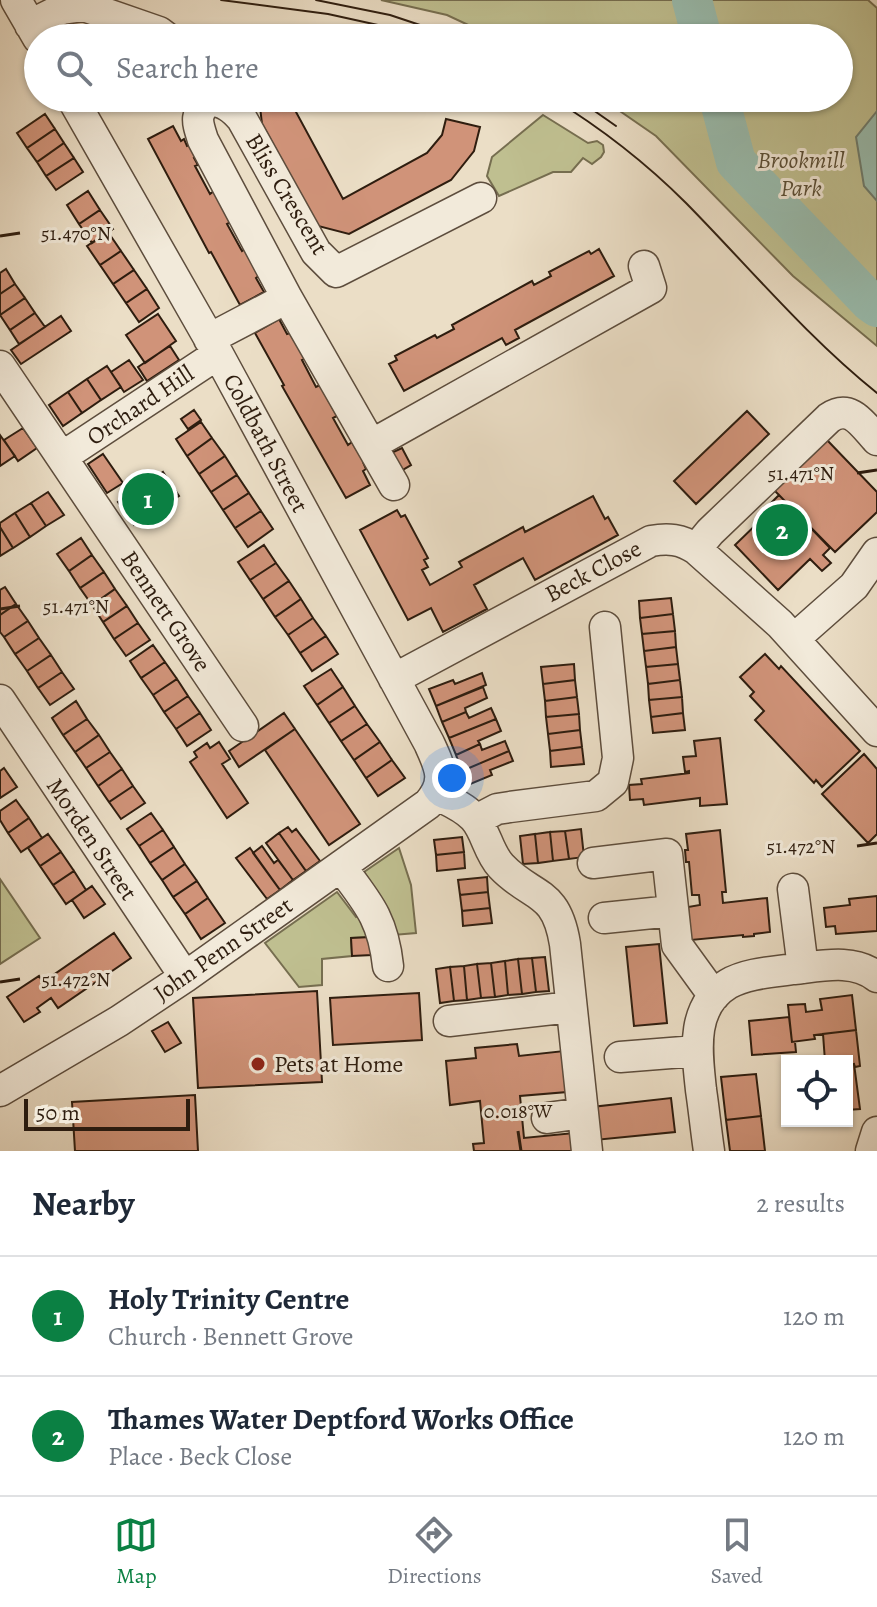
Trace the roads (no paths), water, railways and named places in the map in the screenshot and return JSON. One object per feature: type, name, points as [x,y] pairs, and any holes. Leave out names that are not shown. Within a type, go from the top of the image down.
[{"type":"street","points":[[28,21],[62,9],[84,6],[136,24]]},
{"type":"street","name":"Coldbath Street","points":[[80,112],[214,347],[438,762],[441,785],[437,795]]},
{"type":"street","name":"Bliss Crescent","points":[[199,112],[198,123],[203,140],[287,298],[394,485]]},
{"type":"street","name":"Bliss Crescent","points":[[236,112],[316,252],[336,272],[481,198]]},
{"type":"street","points":[[371,445],[651,288],[644,266]]},
{"type":"street","points":[[214,347],[287,298]]},
{"type":"street","name":"Orchard Hill","points":[[62,457],[214,347]]},
{"type":"street","name":"Bennett Grove","points":[[0,366],[243,726]]},
{"type":"street","points":[[696,549],[767,477],[838,412],[855,417],[877,440]]},
{"type":"street","name":"Beck Close","points":[[394,679],[651,541],[685,541],[787,632],[877,731]]},
{"type":"street","points":[[787,632],[821,616],[854,586],[877,553]]},
{"type":"street","points":[[476,820],[497,809],[596,796],[613,782],[618,758],[600,643]]},
{"type":"street","name":"Morden Street","points":[[0,700],[185,977]]},
{"type":"street","points":[[437,795],[467,811],[476,820],[491,853],[502,868],[551,904],[558,917],[565,944],[587,1151]]},
{"type":"street","name":"John Penn Street","points":[[0,1091],[119,1021],[185,977],[437,795]]},
{"type":"street","points":[[593,863],[667,854],[677,945],[714,996]]},
{"type":"street","points":[[341,867],[373,910],[382,931],[388,966]]},
{"type":"street","points":[[793,889],[803,968]]},
{"type":"street","points":[[604,918],[672,911]]},
{"type":"street","points":[[709,1151],[696,1051],[698,1027],[704,1009],[714,996],[729,983],[753,975],[803,968],[853,965],[877,977]]},
{"type":"street","points":[[449,1021],[571,1007]]},
{"type":"street","points":[[620,1057],[696,1051]]},
{"type":"street","points":[[547,1118],[583,1113]]},
{"type":"street","points":[[871,1151],[877,1132]]},
{"type":"waterway","points":[[692,0],[698,24]]},
{"type":"waterway","points":[[723,112],[736,162],[877,307]]},
{"type":"tram line","points":[[221,0],[328,14],[373,24]]},
{"type":"tram line","points":[[316,0],[390,15],[417,24]]},
{"type":"tram line","points":[[574,112],[655,174],[802,325],[877,393]]},
{"type":"tram line","points":[[596,112],[616,126]]},
{"type":"place","name":"Holy Trinity Centre","points":[[148,499]]},
{"type":"place","name":"Thames Water Deptford Works Office","points":[[782,530]]},
{"type":"place","name":"Pets at Home","points":[[258,1064]]},
{"type":"park label","name":"Brookmill Park","points":[[801,174]]}]
